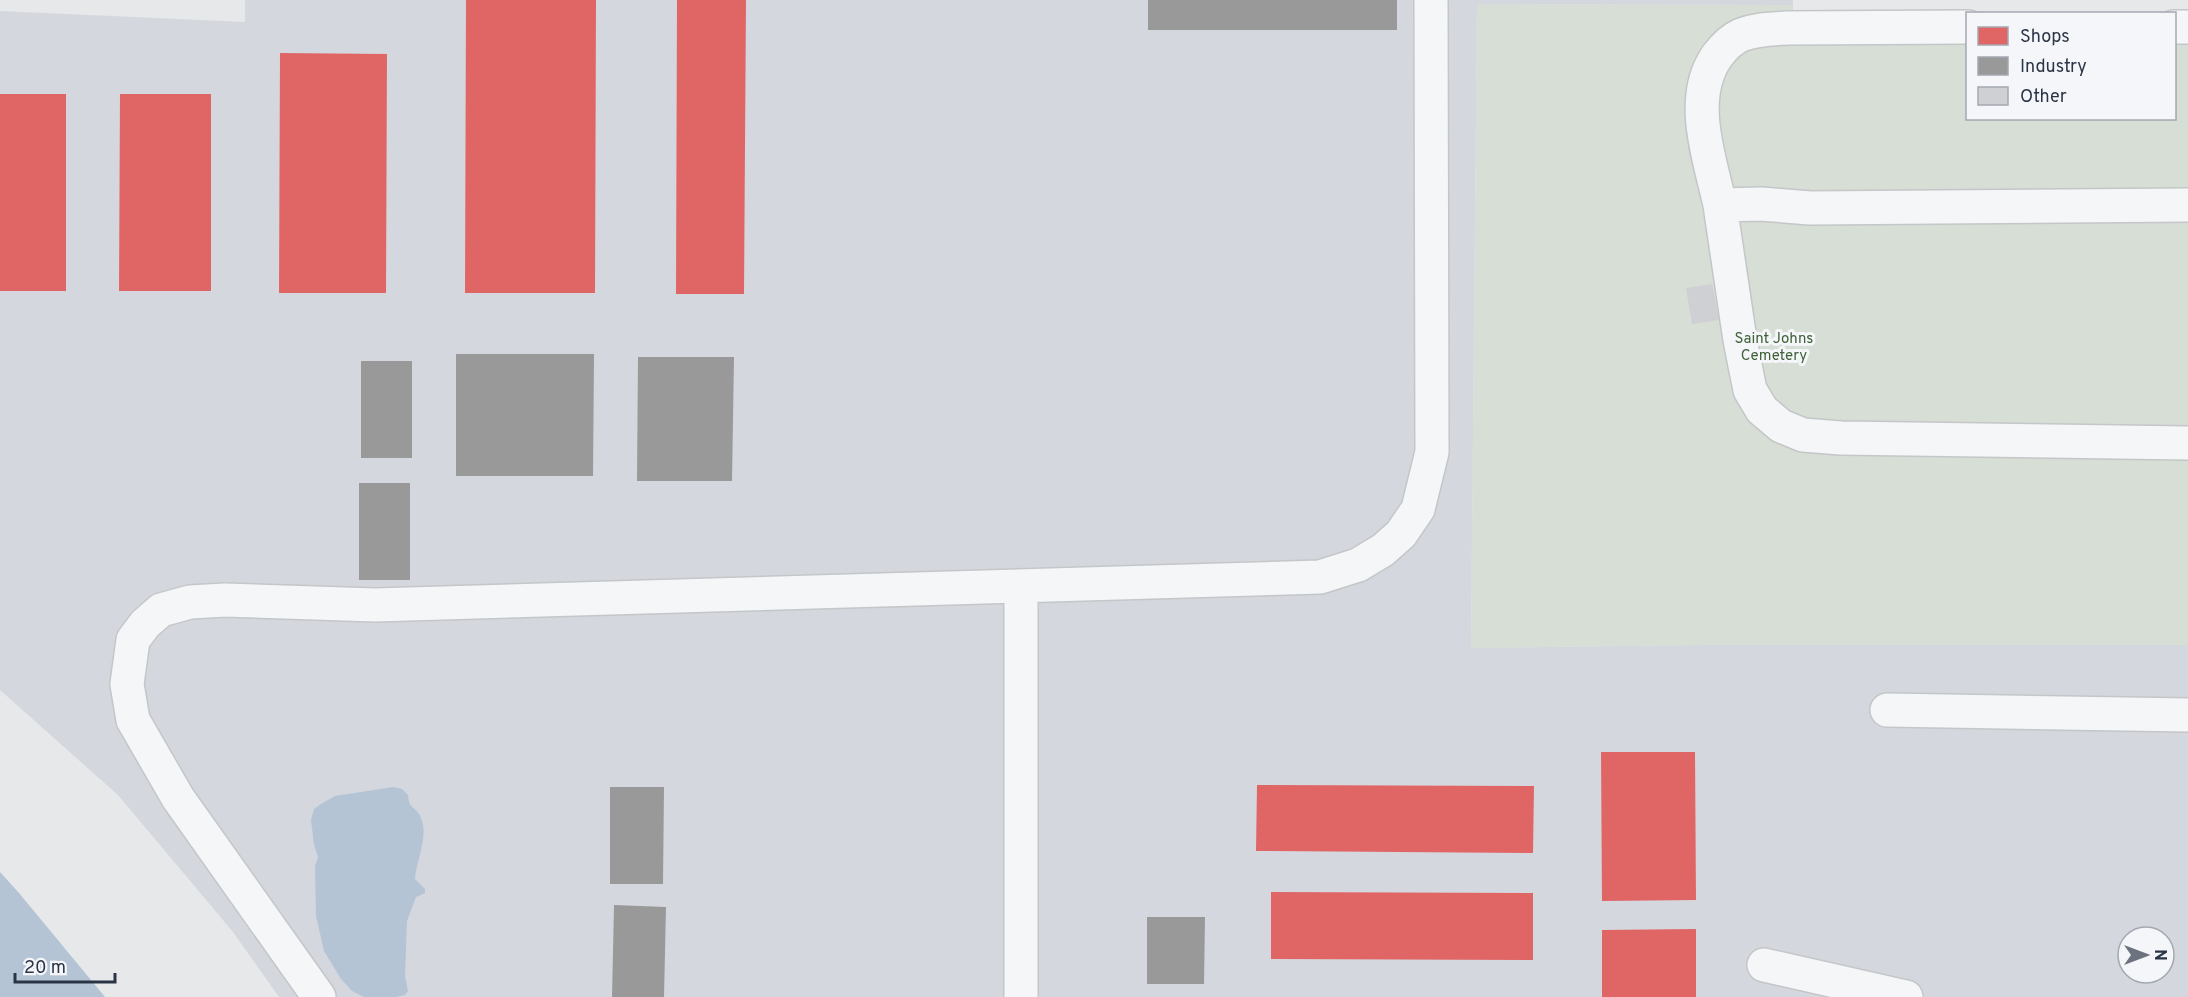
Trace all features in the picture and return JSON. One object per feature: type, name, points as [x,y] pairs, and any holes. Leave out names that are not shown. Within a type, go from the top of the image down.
[{"type":"lane","points":[[319,997],[178,798],[133,720],[127,684],[133,640],[145,624],[161,610],[190,602],[225,600],[375,605],[1021,587],[1320,577],[1358,565],[1383,550],[1401,534],[1418,509],[1432,452],[1431,0]]},
{"type":"lane","points":[[1966,27],[1762,29],[1739,36],[1722,49],[1710,67],[1704,89],[1702,117],[1720,205],[1740,340],[1750,390],[1762,410],[1781,426],[1803,435],[1841,438],[2188,443]]},
{"type":"lane","points":[[1720,205],[1761,204],[1810,208],[2188,205]]},
{"type":"lane","points":[[1021,587],[1021,997]]},
{"type":"lane","points":[[1887,710],[2188,715]]},
{"type":"lane","points":[[1764,965],[1906,997]]},
{"type":"shaded area","points":[[245,0],[1793,0],[1793,5],[1477,4],[1471,648],[1700,645],[2188,645],[2188,997],[279,997],[233,932],[118,795],[0,690],[0,11],[245,22]]},
{"type":"green space","name":"Saint Johns Cemetery","points":[[1477,4],[1793,5],[1793,12],[1966,13],[1966,120],[2176,120],[2176,15],[2188,15],[2188,645],[1700,645],[1471,648]]},
{"type":"water","points":[[393,787],[402,789],[408,795],[411,806],[421,818],[424,833],[415,879],[425,889],[425,893],[416,897],[407,921],[405,976],[408,991],[405,995],[396,997],[364,997],[352,991],[341,979],[324,951],[316,916],[315,866],[318,857],[311,820],[314,809],[335,796]]},
{"type":"water","points":[[0,872],[19,893],[105,997],[0,997]]},
{"type":"building: Shops","points":[[466,0],[596,0],[595,293],[465,293]]},
{"type":"building: Shops","points":[[677,0],[746,0],[744,294],[676,294]]},
{"type":"building: Shops","points":[[280,53],[387,54],[386,293],[279,293]]},
{"type":"building: Shops","points":[[0,94],[66,94],[66,291],[0,291]]},
{"type":"building: Shops","points":[[120,94],[211,94],[211,291],[119,291]]},
{"type":"building: Shops","points":[[1601,752],[1695,752],[1696,900],[1602,901]]},
{"type":"building: Shops","points":[[1257,785],[1534,786],[1533,853],[1256,851]]},
{"type":"building: Shops","points":[[1271,892],[1533,893],[1533,960],[1271,959]]},
{"type":"building: Shops","points":[[1696,929],[1696,997],[1602,997],[1602,930]]},
{"type":"building: Industry","points":[[1148,0],[1397,0],[1397,30],[1148,30]]},
{"type":"building: Industry","points":[[456,354],[594,354],[593,476],[456,476]]},
{"type":"building: Industry","points":[[638,357],[734,357],[732,481],[637,481]]},
{"type":"building: Industry","points":[[361,361],[412,361],[412,458],[361,458]]},
{"type":"building: Industry","points":[[359,483],[410,483],[410,580],[359,580]]},
{"type":"building: Industry","points":[[610,787],[664,787],[663,884],[610,884]]},
{"type":"building: Industry","points":[[614,905],[666,907],[664,997],[612,997]]},
{"type":"building: Industry","points":[[1147,917],[1205,917],[1204,984],[1147,984]]},
{"type":"building: Other","points":[[1712,284],[1719,320],[1692,324],[1686,288]]}]
